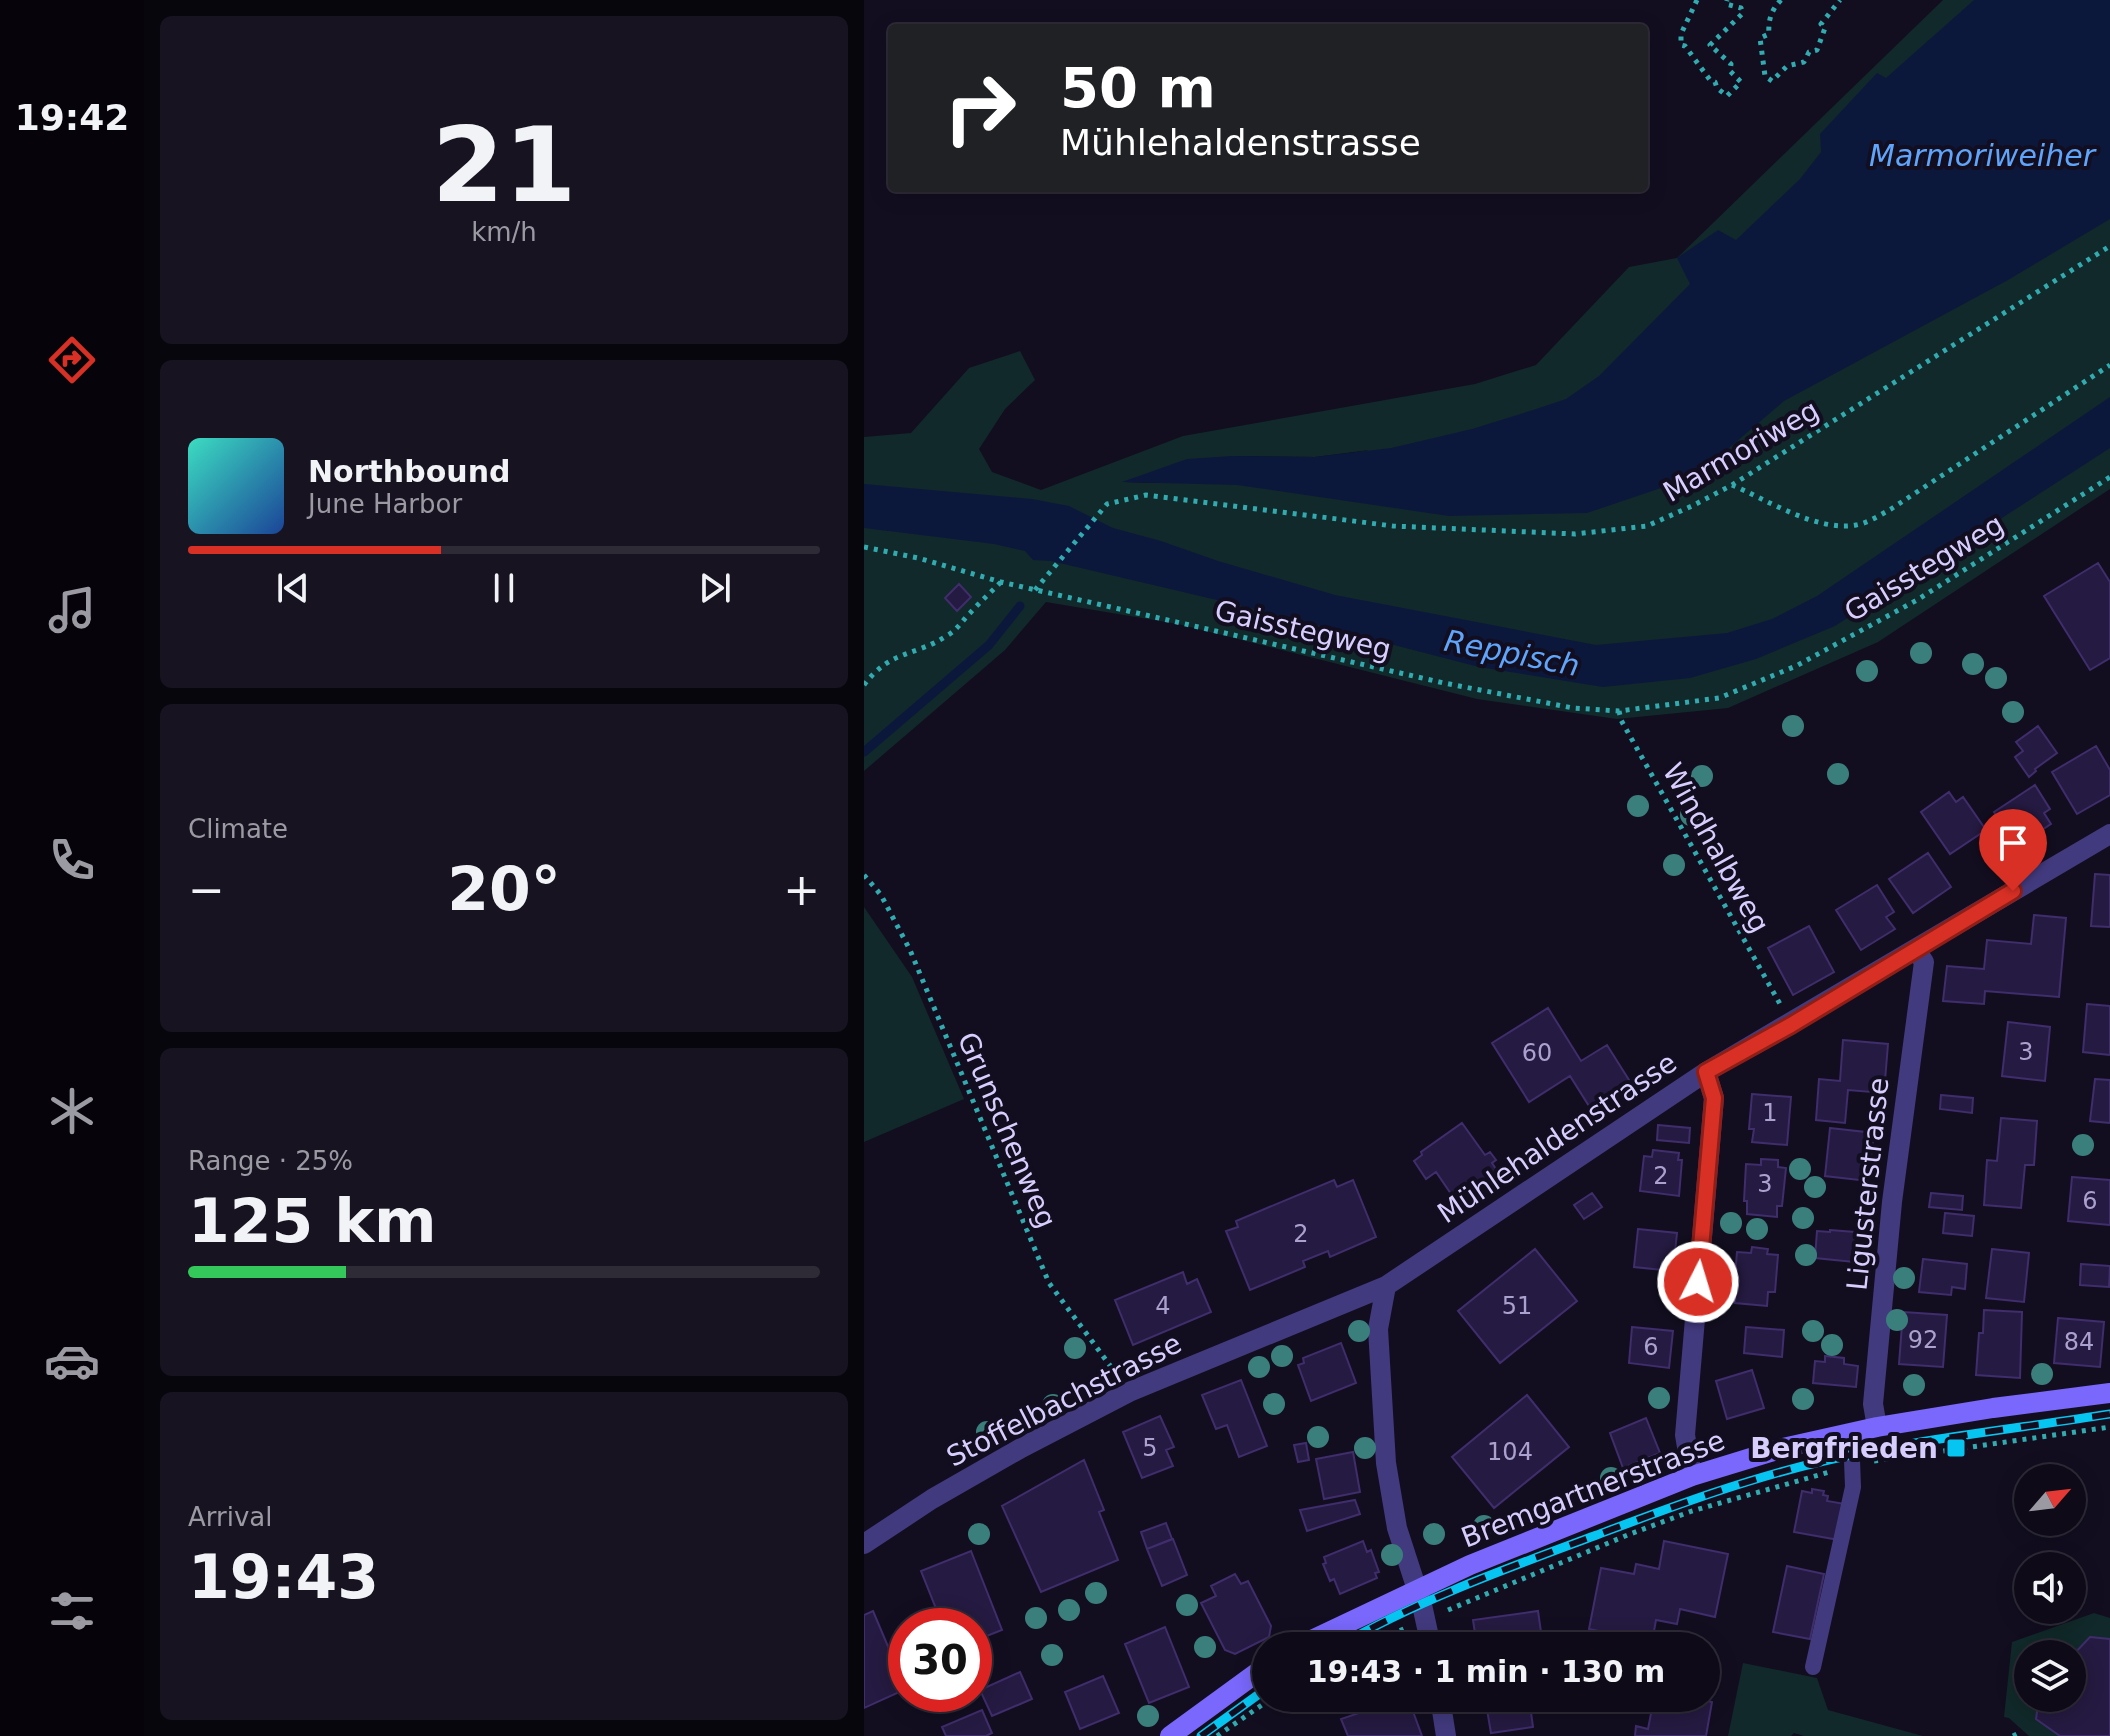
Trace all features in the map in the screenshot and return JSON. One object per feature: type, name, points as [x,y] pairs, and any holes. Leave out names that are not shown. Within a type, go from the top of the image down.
[{"type":"main road","name":"Bremgartnerstrasse","points":[[1328,1632],[1417,1589],[1692,1476],[1783,1448],[1877,1427],[2110,1393]]},
{"type":"main road","points":[[1170,1736],[1252,1676]]},
{"type":"street","name":"Mühlehaldenstrasse","points":[[1386,1286],[1706,1072],[2110,834]]},
{"type":"street","name":"Ligusterstrasse","points":[[1877,1427],[1873,1404],[1892,1202],[1924,962],[1916,950]]},
{"type":"street","points":[[1692,1476],[1685,1435],[1714,1098],[1706,1072]]},
{"type":"street","name":"Stoffelbachstrasse","points":[[864,1544],[932,1499],[1010,1454],[1129,1392],[1386,1286]]},
{"type":"street","points":[[1386,1286],[1378,1329],[1386,1463],[1397,1528],[1428,1632]]},
{"type":"street","points":[[1442,1712],[1446,1736]]},
{"type":"lane","points":[[1813,1667],[1853,1487],[1851,1433]]},
{"type":"path","points":[[1697,0],[1681,34],[1681,45],[1727,96],[1741,82],[1730,71],[1731,64],[1710,45],[1743,13],[1741,8],[1726,4],[1727,0]]},
{"type":"path","points":[[1781,0],[1774,7],[1767,27],[1769,34],[1760,38],[1765,76],[1772,81],[1787,66],[1804,62],[1809,52],[1817,50],[1825,28],[1821,24],[1840,0]]},
{"type":"path","name":"Marmoriweg","points":[[1035,590],[1107,504],[1146,495],[1393,526],[1575,534],[1647,526],[1732,485],[2110,246]]},
{"type":"path","points":[[1732,485],[1816,522],[1839,527],[1860,525],[1891,509],[2110,365]]},
{"type":"path","name":"Gaisstegweg","points":[[864,547],[918,558],[1035,590],[1444,683],[1573,708],[1619,711],[1719,698],[1796,666],[1917,600],[2110,477]]},
{"type":"path","points":[[864,685],[887,661],[932,645],[958,628],[1001,582]]},
{"type":"path","name":"Windhalbweg","points":[[1619,711],[1621,720],[1780,1004]]},
{"type":"path","name":"Grunschenweg","points":[[864,875],[881,895],[910,950],[1049,1283],[1129,1392]]},
{"type":"path","points":[[1395,1632],[1692,1511],[1854,1465],[2110,1427]]},
{"type":"path","points":[[1217,1736],[1252,1712]]},
{"type":"path","points":[[2013,1736],[2020,1736]]},
{"type":"green space","points":[[1943,0],[2110,0],[2110,489],[1878,642],[1728,708],[1617,719],[1477,699],[1178,624],[1046,602],[1005,650],[864,771],[864,437],[911,433],[969,368],[1020,351],[1035,380],[1005,409],[979,449],[992,472],[1041,490],[1183,436],[1475,384],[1536,365],[1629,267],[1677,258]],"holes":[[[1369,450],[1239,475],[1155,483],[1125,482],[1232,456],[1315,457]]]},
{"type":"green space","points":[[864,907],[912,977],[964,1099],[864,1142]]},
{"type":"green space","points":[[2094,1613],[2110,1618],[2110,1639],[2086,1650],[2086,1640],[2018,1640],[2063,1624],[2086,1624],[2086,1616]]},
{"type":"green space","points":[[2012,1642],[2014,1712],[2038,1712],[2037,1719],[2060,1736],[2029,1736],[2004,1717]]},
{"type":"green space","points":[[1743,1663],[1817,1678],[1828,1710],[1923,1736],[1804,1736],[1794,1733],[1791,1736],[1728,1736]]},
{"type":"water","name":"Marmoriweiher","points":[[1974,0],[2110,0],[2110,219],[2008,280],[1784,401],[1709,465],[1661,488],[1587,513],[1449,516],[1237,485],[1122,482],[1187,459],[1315,457],[1391,448],[1472,429],[1566,399],[1599,376],[1690,284],[1677,258],[1718,230],[1736,240],[1800,179],[1821,152],[1820,134],[1877,73],[1886,78]]},
{"type":"water","name":"Reppisch","points":[[2110,397],[2110,448],[1835,626],[1756,659],[1690,678],[1603,687],[1479,667],[1251,608],[1051,561],[1033,560],[1025,551],[994,544],[864,528],[864,484],[1032,499],[1069,506],[1113,528],[1335,595],[1596,645],[1727,633],[1772,619],[1817,596]]},
{"type":"building","points":[[2098,563],[2110,582],[2110,658],[2090,670],[2044,596]]},
{"type":"building","points":[[959,584],[971,597],[957,611],[945,598]]},
{"type":"building","points":[[2038,726],[2057,753],[2029,777],[2015,757],[2023,751],[2016,742]]},
{"type":"building","points":[[2096,746],[2110,770],[2110,795],[2077,814],[2052,772]]},
{"type":"building","points":[[2035,785],[2050,809],[2044,813],[2051,824],[2017,846],[1994,812]]},
{"type":"building","points":[[1949,792],[1956,802],[1963,797],[1986,830],[1950,854],[1921,812]]},
{"type":"building","points":[[1928,853],[1951,887],[1913,913],[1889,879]]},
{"type":"building","points":[[2095,874],[2110,875],[2110,927],[2091,926]]},
{"type":"building","points":[[1877,885],[1894,912],[1886,917],[1895,929],[1861,950],[1836,910]]},
{"type":"building","points":[[2034,915],[2066,918],[2059,997],[1985,991],[1984,1004],[1943,1001],[1947,966],[1984,969],[1987,940],[2031,944]]},
{"type":"building","points":[[1809,926],[1834,972],[1793,995],[1768,948]]},
{"type":"building","points":[[2087,1004],[2110,1006],[2110,1055],[2083,1052]]},
{"type":"building","points":[[1548,1008],[1581,1061],[1607,1045],[1629,1080],[1589,1106],[1570,1076],[1529,1102],[1492,1043]]},
{"type":"building","points":[[2008,1022],[2050,1027],[2045,1081],[2002,1076]]},
{"type":"building","points":[[1843,1040],[1888,1044],[1884,1093],[1848,1090],[1845,1123],[1816,1120],[1819,1079],[1840,1081]]},
{"type":"building","points":[[2095,1079],[2110,1080],[2110,1123],[2090,1121]]},
{"type":"building","points":[[1752,1094],[1791,1097],[1787,1145],[1752,1142],[1754,1129],[1749,1129]]},
{"type":"building","points":[[1941,1095],[1973,1098],[1972,1113],[1940,1109]]},
{"type":"building","points":[[2001,1118],[2037,1121],[2034,1165],[2025,1165],[2021,1208],[1984,1205],[1987,1160],[1997,1161]]},
{"type":"building","points":[[1462,1123],[1485,1155],[1490,1152],[1496,1160],[1492,1163],[1502,1178],[1460,1207],[1436,1172],[1426,1179],[1414,1161],[1422,1155],[1421,1152]]},
{"type":"building","points":[[1658,1125],[1690,1128],[1689,1143],[1657,1140]]},
{"type":"building","points":[[1830,1128],[1874,1133],[1868,1181],[1825,1176]]},
{"type":"building","points":[[1653,1150],[1679,1153],[1678,1160],[1682,1160],[1679,1196],[1640,1191],[1644,1156],[1652,1157]]},
{"type":"building","points":[[1761,1159],[1778,1160],[1778,1167],[1786,1168],[1782,1206],[1777,1206],[1777,1217],[1747,1214],[1747,1201],[1744,1201],[1746,1164],[1761,1165]]},
{"type":"building","points":[[2072,1177],[2110,1180],[2110,1225],[2068,1221]]},
{"type":"building","points":[[1334,1180],[1337,1187],[1353,1180],[1376,1237],[1330,1257],[1328,1251],[1303,1261],[1305,1267],[1250,1290],[1226,1231],[1238,1227],[1236,1221]]},
{"type":"building","points":[[1592,1193],[1602,1207],[1584,1219],[1574,1205]]},
{"type":"building","points":[[1931,1193],[1963,1196],[1962,1210],[1929,1207]]},
{"type":"building","points":[[1945,1213],[1974,1216],[1972,1236],[1943,1233]]},
{"type":"building","points":[[1638,1229],[1677,1233],[1673,1271],[1634,1267]]},
{"type":"building","points":[[1817,1231],[1867,1233],[1864,1263],[1815,1258]]},
{"type":"building","points":[[1752,1247],[1768,1249],[1767,1254],[1778,1255],[1775,1292],[1768,1292],[1767,1306],[1735,1303],[1737,1252],[1751,1253]]},
{"type":"building","points":[[1535,1249],[1577,1301],[1500,1363],[1458,1311]]},
{"type":"building","points":[[1992,1249],[2029,1253],[2024,1302],[1986,1298]]},
{"type":"building","points":[[1923,1259],[1967,1264],[1965,1289],[1952,1287],[1951,1295],[1919,1292]]},
{"type":"building","points":[[2081,1264],[2110,1266],[2109,1287],[2080,1285]]},
{"type":"building","points":[[1183,1272],[1187,1284],[1197,1279],[1211,1312],[1133,1345],[1115,1300]]},
{"type":"building","points":[[1984,1310],[2022,1312],[2020,1378],[1976,1375]]},
{"type":"building","points":[[1903,1312],[1947,1315],[1943,1367],[1899,1364]]},
{"type":"building","points":[[2058,1318],[2104,1322],[2100,1367],[2054,1363]]},
{"type":"building","points":[[1632,1327],[1673,1331],[1669,1368],[1629,1363]]},
{"type":"building","points":[[1746,1327],[1784,1330],[1782,1357],[1744,1353]]},
{"type":"building","points":[[1341,1343],[1356,1383],[1311,1401],[1298,1365],[1304,1363],[1303,1358]]},
{"type":"building","points":[[1825,1356],[1844,1358],[1844,1364],[1858,1366],[1856,1387],[1813,1383],[1815,1361],[1825,1362]]},
{"type":"building","points":[[1752,1370],[1764,1408],[1727,1419],[1716,1381]]},
{"type":"building","points":[[1241,1380],[1267,1446],[1239,1457],[1227,1425],[1216,1429],[1202,1395]]},
{"type":"building","points":[[1527,1395],[1569,1447],[1494,1508],[1452,1457]]},
{"type":"building","points":[[1160,1416],[1174,1447],[1166,1450],[1173,1466],[1142,1478],[1123,1432]]},
{"type":"building","points":[[1646,1418],[1660,1453],[1623,1468],[1610,1433]]},
{"type":"building","points":[[1306,1443],[1309,1460],[1298,1462],[1294,1445]]},
{"type":"building","points":[[1353,1452],[1360,1492],[1324,1499],[1316,1459]]},
{"type":"building","points":[[1084,1460],[1104,1510],[1099,1512],[1118,1560],[1041,1592],[1002,1506]]},
{"type":"building","points":[[1812,1489],[1824,1491],[1827,1501],[1845,1504],[1839,1540],[1794,1532],[1802,1491],[1812,1493]]},
{"type":"building","points":[[1355,1500],[1360,1514],[1307,1531],[1300,1510]]},
{"type":"building","points":[[1166,1523],[1172,1539],[1147,1549],[1141,1532]]},
{"type":"building","points":[[1173,1539],[1187,1575],[1162,1586],[1147,1549]]},
{"type":"building","points":[[1363,1541],[1367,1552],[1371,1550],[1379,1572],[1375,1573],[1377,1578],[1340,1594],[1334,1579],[1330,1581],[1323,1564],[1326,1563],[1324,1557]]},
{"type":"building","points":[[1664,1541],[1728,1554],[1715,1617],[1680,1609],[1677,1624],[1656,1620],[1654,1632],[1589,1629],[1601,1568],[1634,1574],[1636,1564],[1659,1569]]},
{"type":"building","points":[[971,1551],[1002,1630],[992,1634],[992,1608],[936,1608],[921,1571]]},
{"type":"building","points":[[1787,1566],[1824,1574],[1810,1639],[1773,1632]]},
{"type":"building","points":[[1235,1574],[1241,1584],[1248,1581],[1271,1626],[1270,1632],[1252,1632],[1252,1646],[1235,1654],[1225,1650],[1201,1603],[1216,1596],[1211,1586]]},
{"type":"building","points":[[873,1611],[888,1646],[888,1697],[864,1708],[864,1615]]},
{"type":"building","points":[[1538,1611],[1541,1632],[1475,1632],[1473,1620]]},
{"type":"building","points":[[1165,1627],[1189,1687],[1149,1703],[1125,1644]]},
{"type":"building","points":[[2090,1637],[2110,1639],[2110,1736],[2060,1736],[2036,1719],[2037,1712],[2086,1712],[2086,1641]]},
{"type":"building","points":[[1020,1672],[1032,1699],[992,1716],[992,1685]]},
{"type":"building","points":[[1103,1676],[1119,1713],[1080,1729],[1065,1692]]},
{"type":"building","points":[[983,1712],[992,1733],[986,1736],[946,1736],[942,1727]]},
{"type":"building","points":[[1362,1712],[1413,1712],[1422,1736],[1348,1736],[1341,1719]]},
{"type":"building","points":[[1487,1712],[1531,1712],[1533,1727],[1491,1733]]},
{"type":"building","points":[[1651,1712],[1710,1712],[1706,1736],[1635,1736],[1636,1726],[1648,1729]]},
{"type":"waterway","points":[[864,752],[989,645],[1020,606]]},
{"type":"railway","points":[[1364,1632],[1496,1573],[1765,1476],[1895,1446],[2110,1414]]},
{"type":"railway","points":[[1201,1736],[1252,1699]]},
{"type":"place","name":"Bergfrieden","points":[[1956,1448]]},
{"type":"route","points":[[1698,1282],[1714,1098],[1706,1072],[1791,1025],[2013,891]]}]
